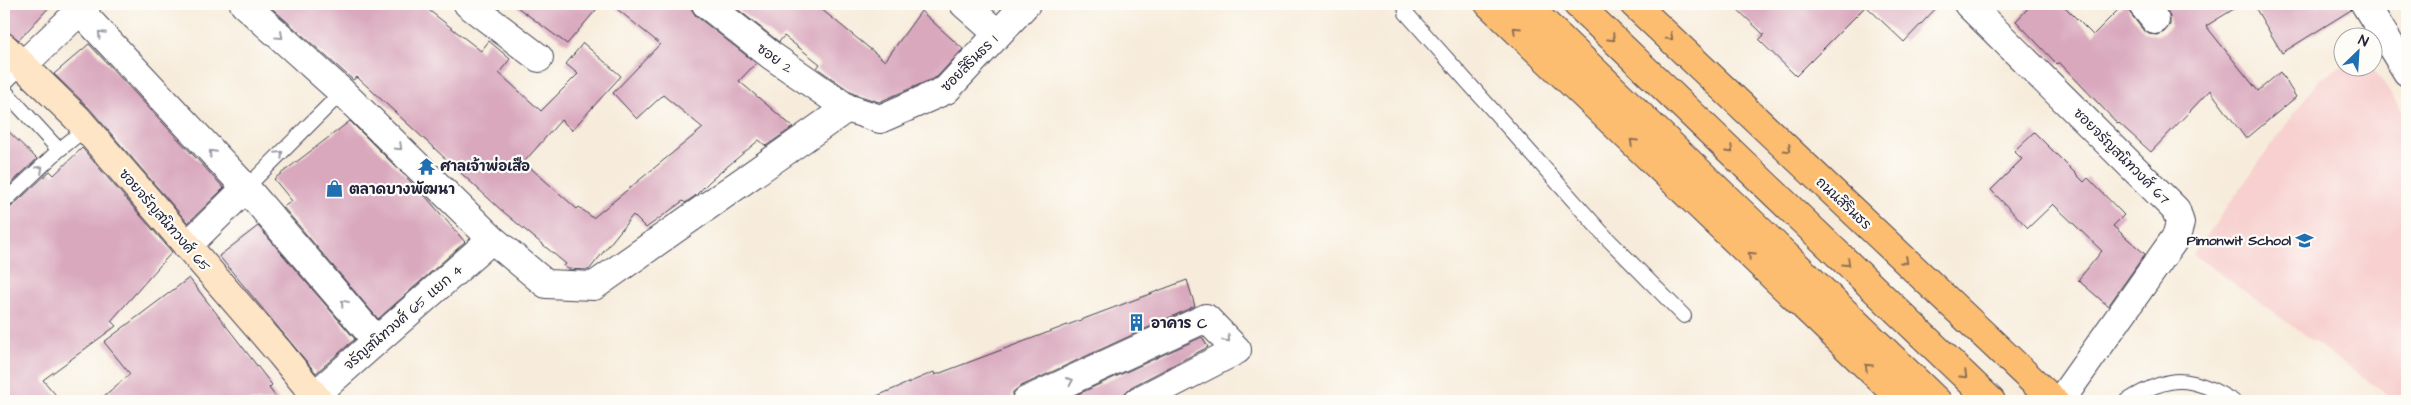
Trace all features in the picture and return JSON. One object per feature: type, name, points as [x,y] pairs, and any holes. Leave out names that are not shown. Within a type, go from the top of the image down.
[{"type":"main road","points":[[1489,4],[1903,401]]},
{"type":"main road","points":[[1525,4],[1937,401]]},
{"type":"main road","points":[[1577,4],[1991,401]]},
{"type":"main road","name":"ถนนสิรินธร","points":[[1634,4],[2054,401]]},
{"type":"main road","points":[[1998,348],[2007,378],[2005,401]]},
{"type":"street","points":[[244,4],[342,92],[492,239],[546,284],[594,286],[847,108]]},
{"type":"street","points":[[468,4],[539,58]]},
{"type":"street","name":"ซอย 2","points":[[706,4],[772,56],[847,108]]},
{"type":"street","points":[[964,4],[998,34]]},
{"type":"street","name":"ซอยสิรินธร 1","points":[[847,108],[880,119],[946,90],[1026,4]]},
{"type":"street","name":"ซอยจรัญสนิทวงศ์ 67","points":[[1968,4],[2176,210],[2180,223],[2176,236],[2060,401]]},
{"type":"street","points":[[2366,4],[2407,72]]},
{"type":"street","points":[[13,56],[84,8],[246,188],[376,340]]},
{"type":"street","name":"ซอยจรัญสนิทวงศ์ 65","points":[[13,56],[86,129],[316,398]]},
{"type":"street","points":[[187,246],[246,188]]},
{"type":"street","name":"จรัญสนิทวงศ์ 65 แยก 4","points":[[316,398],[376,340],[492,239]]},
{"type":"street","points":[[1026,401],[1206,318],[1237,350],[1138,401]]},
{"type":"lane","points":[[1405,4],[1406,13],[1605,236],[1684,316]]},
{"type":"lane","points":[[4,84],[13,56]]},
{"type":"lane","points":[[4,90],[59,150]]},
{"type":"lane","points":[[246,188],[342,92]]},
{"type":"lane","points":[[4,202],[59,150],[86,129]]},
{"type":"lane","points":[[2127,401],[2143,391],[2164,382],[2182,381],[2210,386],[2233,401]]},
{"type":"shaded area","name":"Pimonwit School","points":[[2334,70],[2334,78],[2380,78],[2407,118],[2407,401],[2396,401],[2193,254],[2319,79]]},
{"type":"building","points":[[4,4],[52,4],[19,40],[8,32],[4,32]]},
{"type":"building","points":[[267,4],[421,4],[481,51],[489,41],[510,59],[499,73],[541,111],[578,74],[566,64],[583,43],[621,76],[572,130],[561,120],[524,162],[577,209],[579,207],[593,218],[703,128],[663,95],[637,119],[613,93],[660,44],[611,4],[691,4],[696,16],[756,63],[739,81],[793,127],[766,146],[759,140],[695,196],[685,203],[683,201],[646,228],[633,215],[589,270],[568,269],[564,266],[566,264],[500,209],[357,77],[353,80]]},
{"type":"building","points":[[513,4],[601,4],[567,44]]},
{"type":"building","points":[[731,4],[815,4],[885,61],[921,11],[963,49],[937,77],[879,102],[854,94],[817,68],[820,64],[784,36],[779,42]]},
{"type":"building","points":[[1732,4],[1940,4],[1904,42],[1866,6],[1796,76],[1759,40],[1764,35]]},
{"type":"building","points":[[2032,4],[2062,4],[2093,35],[2124,4],[2127,4],[2130,13],[2143,30],[2149,34],[2157,35],[2164,32],[2170,25],[2170,17],[2162,4],[2242,4],[2206,26],[2258,91],[2280,72],[2296,97],[2246,139],[2210,90],[2151,152],[2118,124],[2059,62],[2057,64],[2016,21]]},
{"type":"building","points":[[2253,4],[2349,4],[2351,10],[2282,53]]},
{"type":"building","points":[[89,44],[224,188],[188,223],[89,108],[54,74]]},
{"type":"building","points":[[350,121],[427,198],[465,242],[378,319],[283,207],[292,201],[274,179]]},
{"type":"building","points":[[4,127],[37,159],[4,190]]},
{"type":"building","points":[[2034,132],[2084,182],[2088,178],[2124,215],[2113,226],[2145,254],[2108,306],[2078,280],[2102,251],[2053,204],[2028,228],[1991,190],[2022,159],[2014,151]]},
{"type":"building","points":[[82,148],[172,252],[111,321],[116,326],[43,380],[61,401],[4,401],[4,211],[10,208],[50,171],[54,175]]},
{"type":"building","points":[[258,226],[355,339],[316,373],[219,256]]},
{"type":"building","points":[[189,278],[272,385],[269,388],[279,401],[98,401],[130,374],[104,342]]},
{"type":"building","points":[[1187,280],[1195,306],[1019,387],[1013,392],[1011,401],[865,401],[934,372],[935,375]]},
{"type":"building","points":[[1202,337],[1208,347],[1131,387],[1125,393],[1123,401],[1063,401]]},
{"type":"place","name":"ศาลเจ้าพ่อเสือ","points":[[426,166]]},
{"type":"place","name":"ตลาดบางพัฒนา","points":[[335,189]]},
{"type":"place","name":"Pimonwit School","points":[[2305,240]]},
{"type":"place","name":"อาคาร C","points":[[1137,323]]}]
